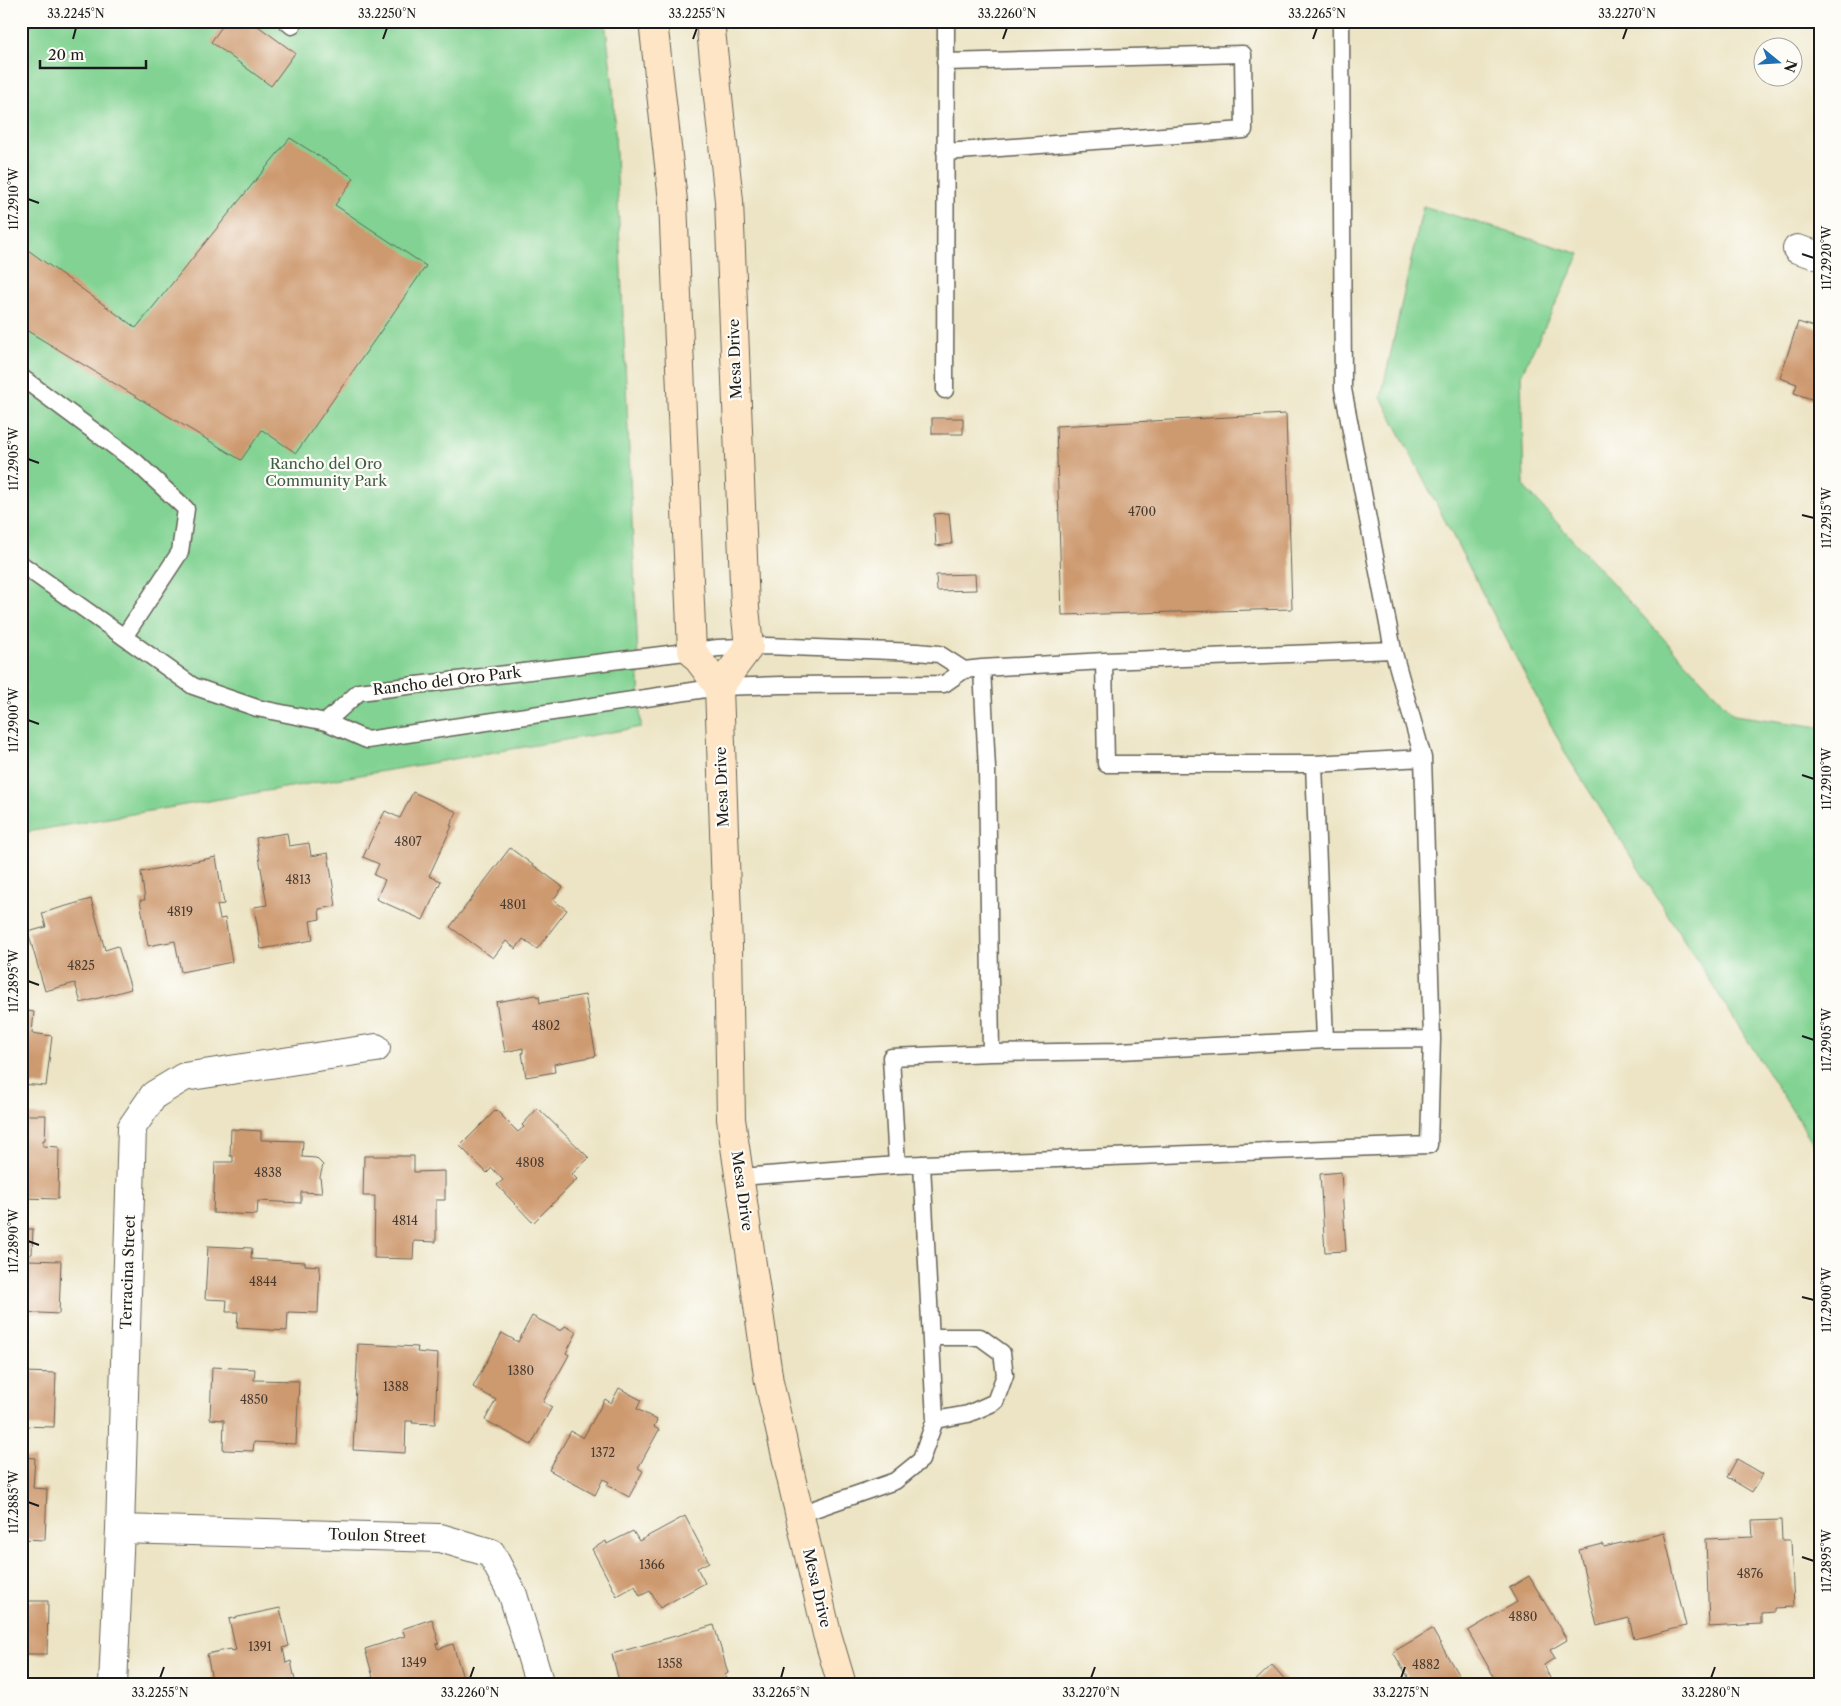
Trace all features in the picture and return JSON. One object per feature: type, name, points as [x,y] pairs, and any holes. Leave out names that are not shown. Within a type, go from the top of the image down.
[{"type":"main road","points":[[653,21],[673,201],[705,650],[719,687]]},
{"type":"main road","name":"Mesa Drive","points":[[710,21],[729,202],[748,647]]},
{"type":"main road","points":[[719,687],[748,647]]},
{"type":"main road","name":"Mesa Drive","points":[[719,687],[732,1119],[769,1382],[830,1644],[842,1685]]},
{"type":"street","name":"Terracina Street","points":[[113,1685],[120,1529],[132,1127],[154,1095],[184,1077],[376,1048]]},
{"type":"street","name":"Toulon Street","points":[[120,1529],[440,1538],[490,1554],[513,1594],[540,1685]]},
{"type":"lane","points":[[945,390],[946,21]]},
{"type":"lane","points":[[740,1177],[897,1165],[1428,1145],[1432,1039],[1423,758],[1393,650],[1343,389],[1341,21]]},
{"type":"lane","points":[[945,152],[1244,130],[1243,54],[946,62]]},
{"type":"lane","points":[[21,377],[137,463],[186,509],[180,552],[124,637]]},
{"type":"lane","points":[[21,564],[193,686],[257,708],[326,722],[367,740],[719,687],[944,684],[964,670],[982,668],[1104,661],[1393,650]]},
{"type":"lane","name":"Rancho del Oro Park","points":[[326,722],[359,692],[705,650],[766,646],[939,654],[964,670]]},
{"type":"lane","points":[[1104,661],[1106,764],[1314,764],[1423,758]]},
{"type":"lane","points":[[982,668],[987,768],[991,1053]]},
{"type":"lane","points":[[1314,764],[1325,1040]]},
{"type":"lane","points":[[897,1165],[891,1057],[1120,1051],[1325,1040],[1432,1039]]},
{"type":"lane","points":[[800,1514],[895,1481],[921,1460],[935,1420],[922,1164]]},
{"type":"lane","points":[[931,1337],[980,1337],[1002,1353],[1005,1374],[995,1402],[968,1414],[935,1420]]},
{"type":"green space","name":"Rancho del Oro Community Park","points":[[21,21],[605,21],[613,86],[641,727],[21,833]]},
{"type":"green space","points":[[1423,206],[1580,254],[1521,375],[1524,487],[1734,715],[1820,727],[1820,1154],[1567,756],[1381,397]]},
{"type":"building","points":[[226,21],[251,21],[295,53],[271,86],[211,42]]},
{"type":"building","points":[[290,138],[354,178],[335,205],[426,266],[296,453],[262,430],[241,460],[21,327],[21,245],[136,328]]},
{"type":"building","points":[[1798,322],[1820,329],[1820,402],[1794,393],[1797,384],[1780,378]]},
{"type":"building","points":[[1286,414],[1292,609],[1062,615],[1056,426]]},
{"type":"building","points":[[932,418],[963,418],[963,434],[932,434]]},
{"type":"building","points":[[949,513],[952,544],[936,546],[934,514]]},
{"type":"building","points":[[975,574],[976,590],[937,591],[936,575]]},
{"type":"building","points":[[413,792],[457,812],[429,876],[441,881],[423,920],[376,899],[385,880],[374,875],[379,864],[363,857],[385,811],[400,818]]},
{"type":"building","points":[[287,833],[289,846],[309,843],[311,856],[328,853],[336,906],[319,909],[320,919],[310,921],[313,940],[261,949],[254,907],[267,905],[256,838]]},
{"type":"building","points":[[510,848],[563,887],[553,900],[567,910],[537,949],[523,939],[516,949],[506,941],[493,958],[450,927]]},
{"type":"building","points":[[216,857],[224,904],[217,905],[220,919],[225,918],[232,962],[181,972],[175,941],[148,946],[140,900],[145,900],[141,872]]},
{"type":"building","points":[[91,899],[105,950],[118,946],[131,989],[81,1003],[75,983],[45,991],[28,932],[46,927],[42,913]]},
{"type":"building","points":[[536,995],[537,997],[539,996],[540,1003],[585,995],[596,1056],[554,1064],[555,1072],[526,1077],[522,1053],[523,1048],[505,1052],[496,1002]]},
{"type":"building","points":[[21,1010],[34,1012],[32,1033],[52,1036],[46,1086],[21,1084]]},
{"type":"building","points":[[538,1108],[589,1158],[572,1174],[577,1179],[533,1223],[497,1185],[503,1180],[492,1168],[487,1173],[460,1146],[496,1110],[518,1132]]},
{"type":"building","points":[[21,1115],[46,1115],[43,1146],[59,1147],[58,1199],[21,1198]]},
{"type":"building","points":[[231,1129],[261,1131],[261,1140],[303,1141],[302,1157],[316,1158],[323,1165],[320,1177],[322,1193],[301,1192],[301,1203],[258,1201],[257,1215],[213,1213],[215,1162],[233,1162],[233,1156],[230,1156]]},
{"type":"building","points":[[364,1156],[414,1156],[414,1172],[445,1171],[445,1200],[436,1200],[436,1242],[414,1241],[413,1259],[374,1258],[375,1196],[363,1196]]},
{"type":"building","points":[[1341,1172],[1346,1251],[1325,1252],[1320,1174]]},
{"type":"building","points":[[21,1229],[33,1229],[32,1254],[30,1254],[29,1260],[61,1261],[59,1314],[21,1312]]},
{"type":"building","points":[[208,1246],[252,1248],[251,1259],[305,1262],[305,1265],[320,1266],[318,1313],[288,1312],[287,1331],[237,1328],[238,1312],[226,1312],[227,1300],[205,1299]]},
{"type":"building","points":[[532,1316],[561,1331],[565,1326],[577,1332],[566,1353],[569,1355],[543,1402],[552,1407],[531,1445],[485,1420],[496,1400],[473,1387],[502,1333],[518,1342]]},
{"type":"building","points":[[21,1342],[24,1343],[23,1372],[56,1373],[54,1427],[21,1426]]},
{"type":"building","points":[[358,1344],[418,1347],[417,1352],[438,1354],[435,1424],[406,1421],[405,1453],[353,1450]]},
{"type":"building","points":[[212,1367],[255,1369],[254,1380],[299,1381],[296,1444],[254,1442],[253,1451],[223,1450],[224,1420],[210,1419]]},
{"type":"building","points":[[619,1388],[641,1400],[637,1409],[657,1420],[654,1427],[659,1430],[638,1468],[643,1471],[629,1497],[607,1485],[609,1482],[603,1479],[595,1495],[549,1470],[571,1431],[583,1438],[605,1399],[611,1403]]},
{"type":"building","points":[[21,1457],[35,1458],[33,1488],[47,1489],[45,1540],[21,1539]]},
{"type":"building","points":[[1737,1459],[1763,1474],[1752,1492],[1727,1477]]},
{"type":"building","points":[[685,1516],[709,1562],[697,1568],[705,1583],[660,1608],[650,1591],[640,1596],[635,1586],[617,1596],[592,1549],[606,1541],[607,1544],[633,1531],[639,1541]]},
{"type":"building","points":[[1781,1520],[1782,1540],[1791,1540],[1794,1607],[1774,1608],[1774,1612],[1761,1613],[1761,1624],[1709,1627],[1706,1539],[1753,1537],[1752,1521]]},
{"type":"building","points":[[1664,1533],[1686,1626],[1634,1639],[1629,1618],[1597,1626],[1579,1550],[1603,1544],[1604,1547]]},
{"type":"building","points":[[1529,1576],[1567,1640],[1550,1650],[1555,1658],[1544,1665],[1553,1685],[1493,1685],[1490,1680],[1494,1677],[1468,1631],[1517,1602],[1509,1588]]},
{"type":"building","points":[[21,1601],[48,1601],[47,1654],[21,1654]]},
{"type":"building","points":[[280,1608],[289,1646],[283,1648],[286,1663],[291,1661],[296,1685],[213,1685],[207,1654],[230,1649],[231,1651],[236,1650],[229,1619]]},
{"type":"building","points":[[432,1619],[439,1643],[436,1644],[438,1649],[453,1644],[465,1685],[361,1685],[360,1681],[373,1677],[365,1649],[405,1636],[402,1629]]},
{"type":"building","points":[[714,1625],[728,1673],[725,1675],[727,1685],[620,1685],[612,1654]]},
{"type":"building","points":[[1432,1629],[1464,1685],[1395,1685],[1408,1677],[1393,1652]]},
{"type":"building","points":[[1272,1665],[1290,1685],[1251,1685]]}]
